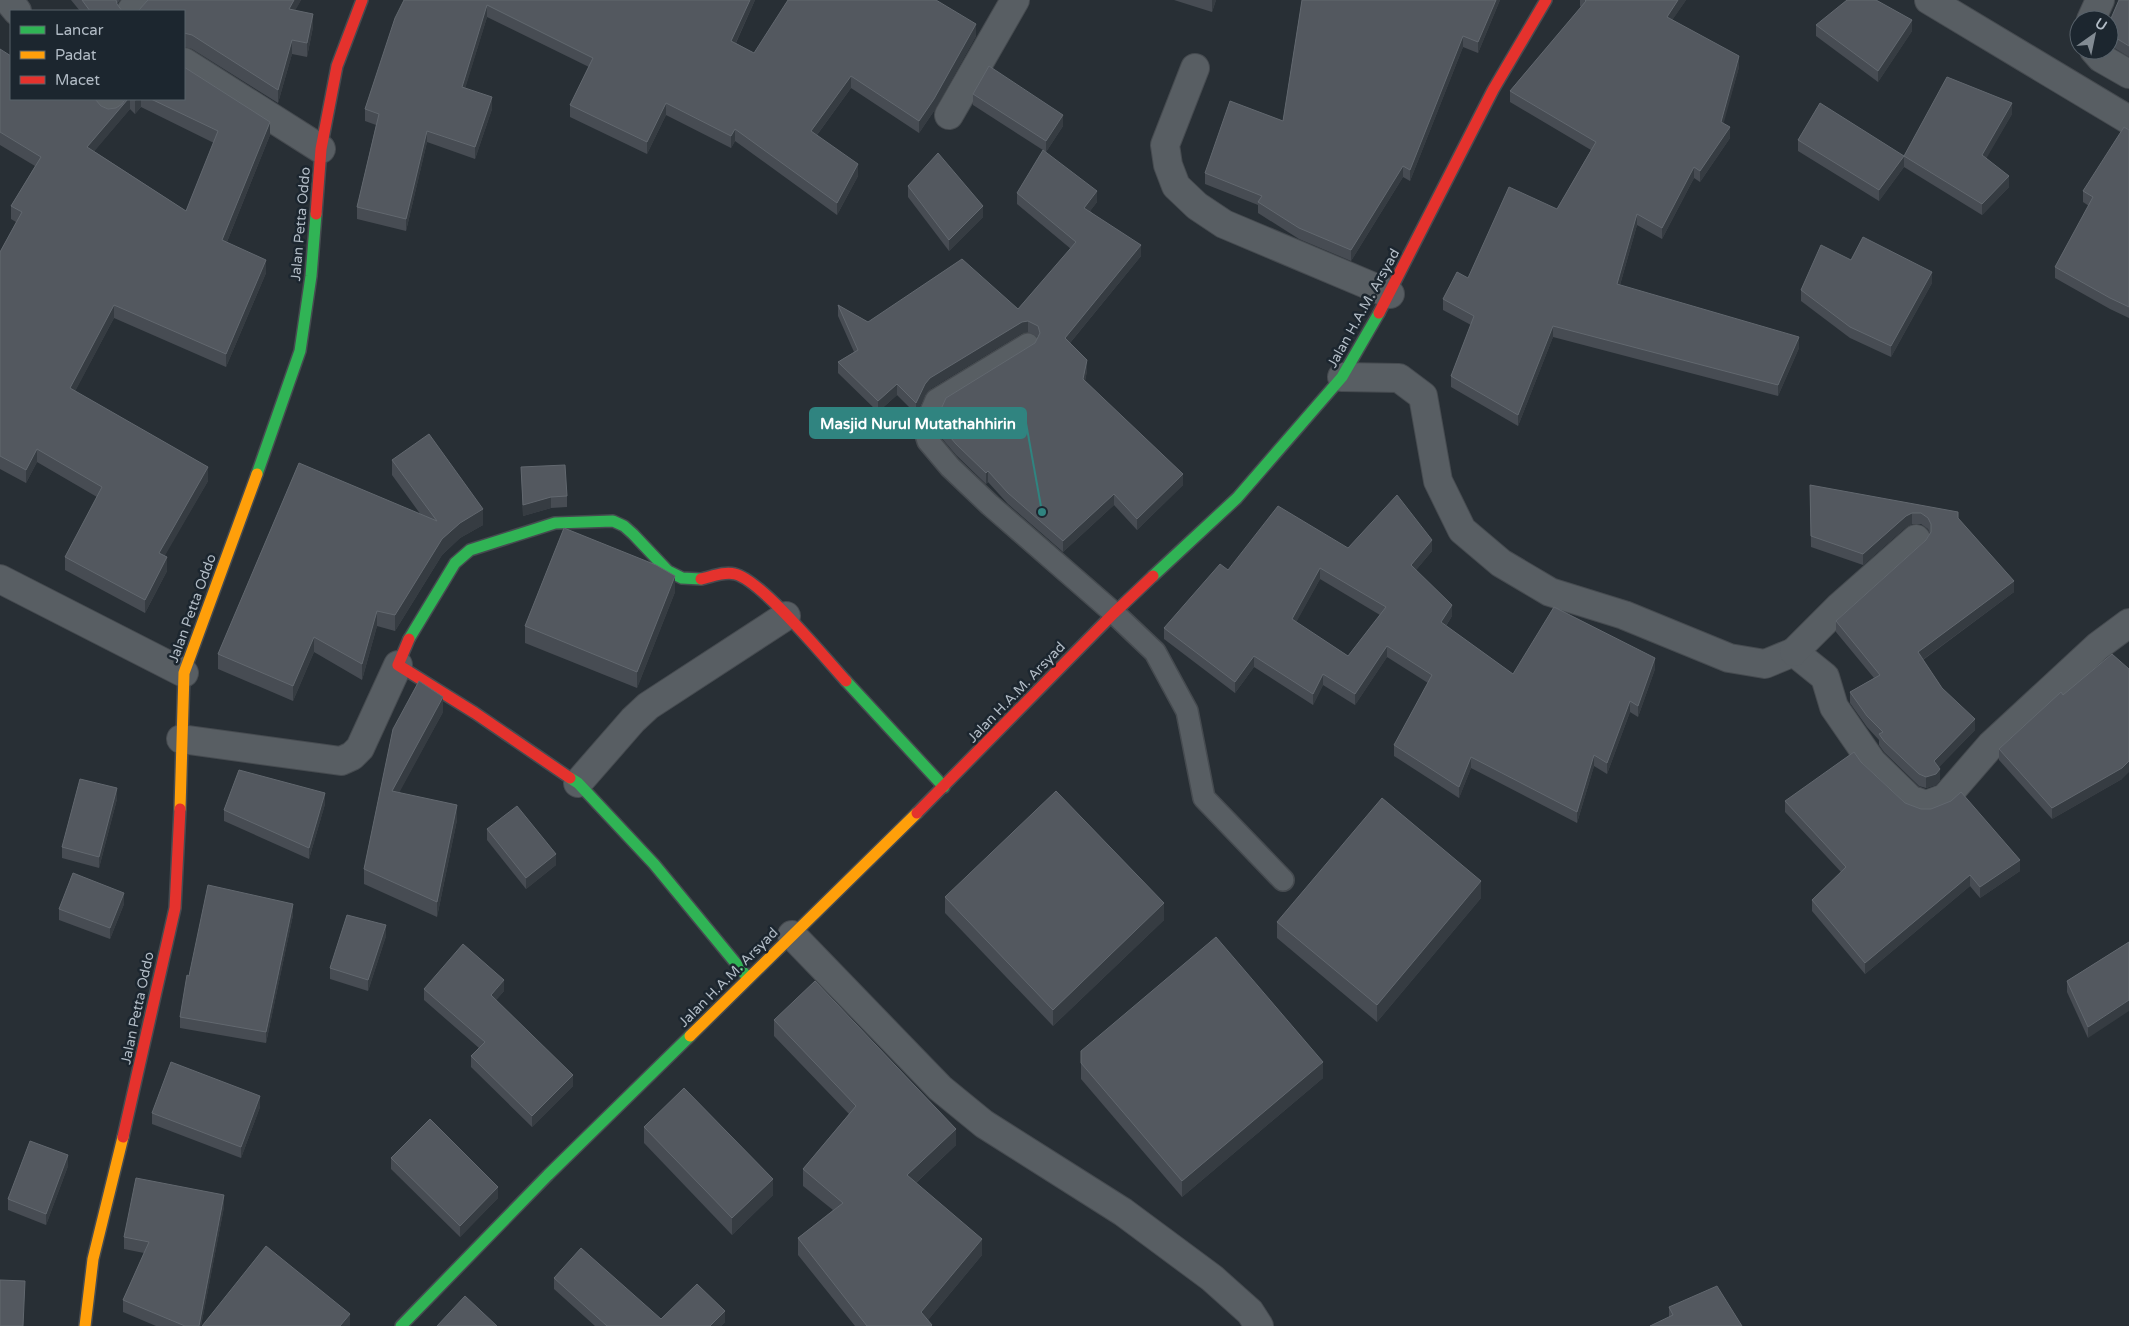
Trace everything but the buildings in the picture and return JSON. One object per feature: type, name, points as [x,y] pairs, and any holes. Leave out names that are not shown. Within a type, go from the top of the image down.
[{"type":"main road","name":"Jalan Petta Oddo","points":[[85,1326],[93,1259],[133,1098],[175,908],[181,794],[184,673],[278,418],[300,352],[311,276],[321,149],[337,66],[362,0]]},
{"type":"main road","name":"Jalan H.A.M. Arsyad","points":[[401,1326],[548,1175],[944,787],[1114,613],[1237,498],[1342,377],[1390,294],[1493,90],[1546,0]]},
{"type":"main road","points":[[748,978],[654,864],[578,783],[475,713],[398,664],[408,640],[455,563],[470,550],[555,523],[613,521],[619,523],[633,534],[675,576],[691,581],[730,573],[739,575],[761,591],[786,616],[944,787]]},
{"type":"street","points":[[8,0],[16,10]]},
{"type":"street","points":[[949,114],[1015,0]]},
{"type":"street","points":[[1929,0],[2129,120]]},
{"type":"street","points":[[2104,60],[2129,74]]},
{"type":"street","points":[[185,63],[321,149]]},
{"type":"street","points":[[1195,68],[1165,146],[1168,165],[1176,186],[1198,206],[1224,224],[1390,294]]},
{"type":"street","points":[[1342,377],[1399,378],[1423,396],[1438,481],[1462,530],[1501,563],[1550,592],[1624,615],[1729,658],[1766,664],[1794,652],[1839,607],[1916,539]]},
{"type":"street","points":[[0,579],[184,673]]},
{"type":"street","points":[[578,783],[633,720],[648,706],[786,616]]},
{"type":"street","points":[[1794,652],[1825,677],[1834,707],[1872,762],[1910,799],[1926,806],[1945,798],[1991,745],[2098,646],[2129,623]]},
{"type":"street","points":[[181,739],[341,761],[352,756],[360,748],[398,664]]},
{"type":"street","points":[[792,935],[940,1088],[984,1124],[1123,1212],[1212,1278],[1250,1312],[1259,1326]]},
{"type":"lane","points":[[1028,344],[936,400],[924,428],[928,441],[950,467],[990,505],[1114,613],[1155,652],[1187,711],[1204,798],[1283,880]]},
{"type":"traffic: fast","points":[[257,474],[300,351],[311,276],[316,214]]},
{"type":"traffic: fast","points":[[1153,576],[1237,498],[1342,377],[1379,313]]},
{"type":"traffic: fast","points":[[409,639],[455,563],[470,550],[555,523],[613,521],[624,526],[633,534],[668,571],[682,578],[701,579]]},
{"type":"traffic: fast","points":[[846,681],[944,787]]},
{"type":"traffic: fast","points":[[570,778],[578,783],[654,864],[748,978]]},
{"type":"traffic: fast","points":[[401,1326],[548,1175],[690,1036]]},
{"type":"traffic: slow","points":[[180,809],[184,673],[257,474]]},
{"type":"traffic: slow","points":[[690,1036],[917,813]]},
{"type":"traffic: slow","points":[[85,1326],[93,1259],[123,1137]]},
{"type":"traffic: jam","points":[[316,214],[321,149],[337,66],[362,0]]},
{"type":"traffic: jam","points":[[1379,313],[1493,90],[1546,0]]},
{"type":"traffic: jam","points":[[701,579],[726,573],[735,574],[746,579],[776,604],[846,681]]},
{"type":"traffic: jam","points":[[917,813],[1114,613],[1153,576]]},
{"type":"traffic: jam","points":[[409,639],[398,665],[475,713],[570,778]]},
{"type":"traffic: jam","points":[[123,1137],[175,908],[180,809]]},
{"type":"place","name":"Masjid Nurul Mutathahhirin","points":[[1042,512]]}]
